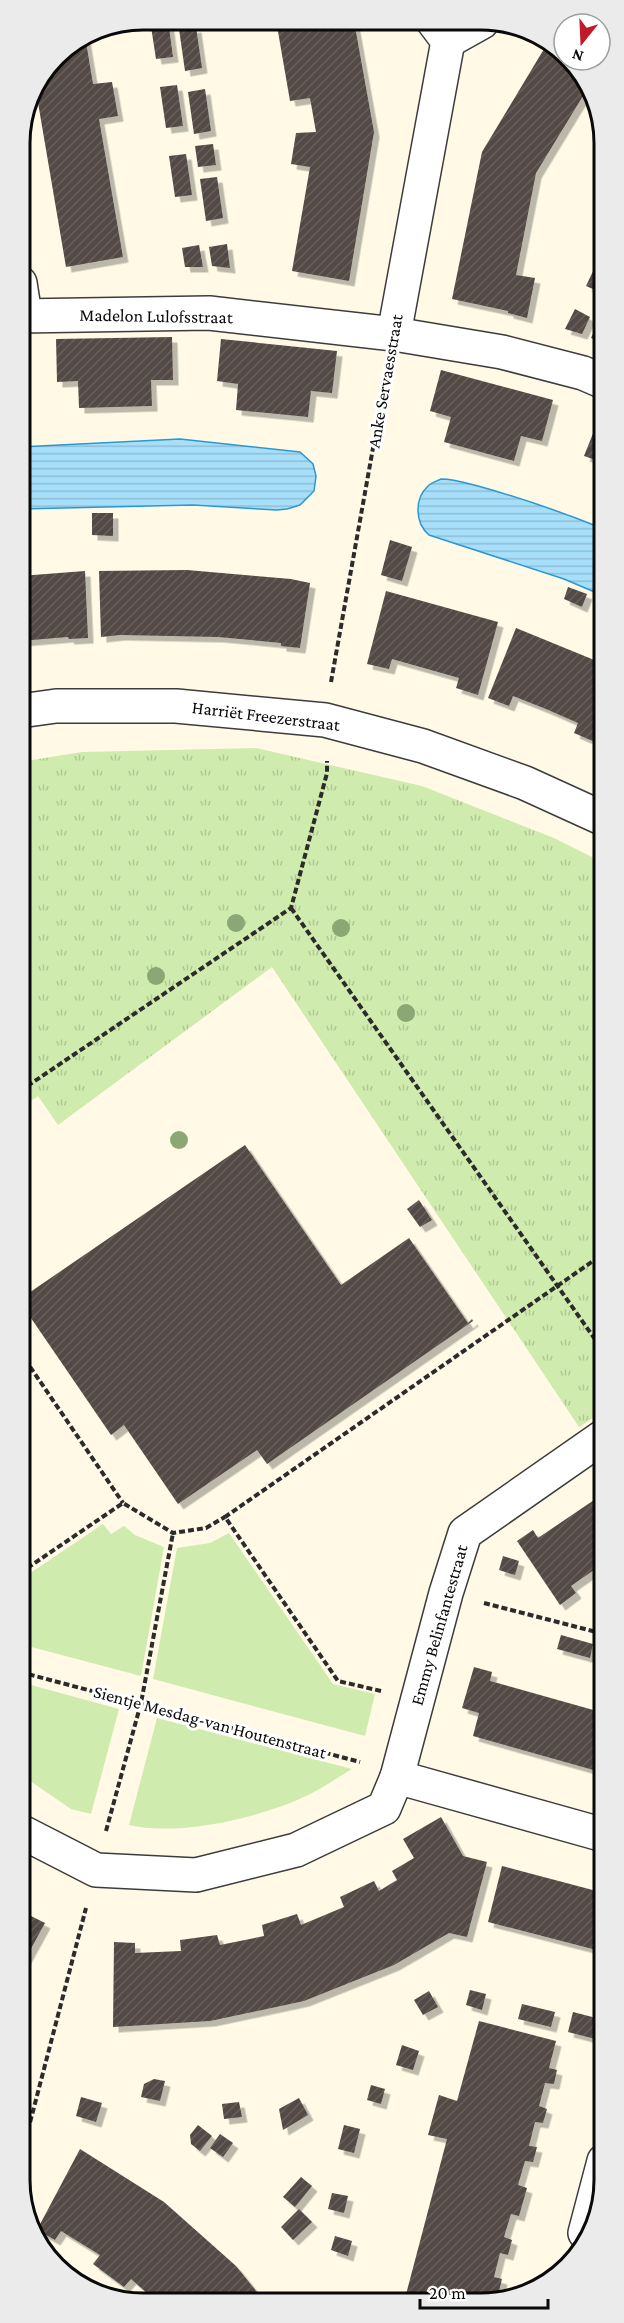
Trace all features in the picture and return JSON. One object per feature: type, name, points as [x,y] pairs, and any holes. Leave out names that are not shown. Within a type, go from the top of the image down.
[{"type":"street","name":"Anke Servaesstraat","points":[[394,334],[440,31]]},
{"type":"street","name":"Madelon Lulofsstraat","points":[[30,315],[209,313],[394,334],[502,352],[594,378]]},
{"type":"street","name":"Harriët Freezerstraat","points":[[30,710],[56,706],[176,706],[325,720],[423,746],[525,783],[594,814]]},
{"type":"street","name":"Emmy Belinfantestraat","points":[[397,1777],[446,1593],[465,1533],[594,1443]]},
{"type":"street","points":[[30,1837],[96,1870],[196,1875],[296,1850],[384,1808],[397,1777],[594,1832]]},
{"type":"path","name":"Anke Servaesstraat","points":[[291,908],[327,773],[325,720],[394,334]]},
{"type":"path","points":[[30,1084],[291,908],[594,1338]]},
{"type":"path","points":[[30,1367],[123,1503],[172,1533],[206,1528],[594,1260]]},
{"type":"path","points":[[30,1566],[123,1503]]},
{"type":"path","points":[[225,1517],[338,1681],[417,1700]]},
{"type":"path","points":[[30,2123],[141,1703],[172,1533]]},
{"type":"path","points":[[446,1593],[594,1631]]},
{"type":"path","name":"Sientje Mesdag-van Houtenstraat","points":[[30,1675],[377,1766],[397,1777]]},
{"type":"green space","points":[[256,748],[422,786],[554,838],[594,858],[594,1417],[579,1427],[272,967],[58,1125],[38,1096],[30,1101],[30,760],[82,752]]},
{"type":"green space","points":[[103,1524],[111,1534],[124,1526],[135,1535],[164,1547],[141,1676],[30,1647],[30,1573]]},
{"type":"green space","points":[[229,1533],[333,1684],[375,1694],[365,1736],[153,1679],[177,1548],[210,1543]]},
{"type":"green space","points":[[30,1685],[119,1709],[91,1814],[71,1809],[30,1781]]},
{"type":"green space","points":[[157,1718],[352,1769],[293,1802],[247,1817],[172,1828],[129,1825]]},
{"type":"water","points":[[180,439],[300,452],[313,464],[316,476],[314,491],[300,505],[287,509],[193,505],[30,509],[30,446]]},
{"type":"water","points":[[441,479],[460,481],[510,495],[594,525],[594,592],[564,579],[429,535],[421,524],[418,504],[423,491]]},
{"type":"building","points":[[152,30],[169,30],[173,57],[156,59]]},
{"type":"building","points":[[179,30],[196,30],[202,68],[185,71]]},
{"type":"building","points":[[278,30],[356,30],[374,132],[349,281],[292,271],[310,167],[291,164],[296,133],[316,132],[310,98],[290,101]]},
{"type":"building","points":[[86,45],[93,84],[112,82],[118,116],[99,119],[123,257],[66,267],[38,102],[53,74],[68,58]]},
{"type":"building","points":[[544,49],[552,55],[552,72],[569,72],[583,96],[536,173],[516,275],[535,278],[527,318],[508,313],[508,311],[452,299],[482,152]]},
{"type":"building","points":[[177,85],[183,126],[166,128],[160,87]]},
{"type":"building","points":[[205,89],[211,131],[194,134],[188,92]]},
{"type":"building","points":[[213,144],[216,165],[198,167],[195,146]]},
{"type":"building","points":[[186,154],[192,195],[175,197],[169,156]]},
{"type":"building","points":[[217,177],[223,218],[206,221],[200,179]]},
{"type":"building","points":[[227,244],[230,268],[212,266],[209,247]]},
{"type":"building","points":[[199,245],[203,267],[185,267],[182,248]]},
{"type":"building","points":[[594,269],[594,290],[586,286]]},
{"type":"building","points":[[575,309],[590,317],[582,334],[565,329]]},
{"type":"building","points":[[172,337],[173,380],[151,380],[152,406],[79,408],[78,381],[57,382],[56,339]]},
{"type":"building","points":[[221,339],[337,351],[332,393],[311,391],[308,417],[236,410],[238,384],[217,381]]},
{"type":"building","points":[[441,370],[553,400],[542,441],[521,436],[514,461],[444,442],[451,417],[430,411]]},
{"type":"building","points":[[594,431],[594,460],[584,456]]},
{"type":"building","points":[[92,513],[113,513],[113,536],[92,535]]},
{"type":"building","points":[[390,540],[412,547],[402,581],[381,575]]},
{"type":"building","points":[[187,570],[291,579],[310,583],[300,648],[281,646],[281,643],[218,637],[120,635],[101,637],[99,571]]},
{"type":"building","points":[[85,571],[88,638],[30,640],[30,575]]},
{"type":"building","points":[[568,587],[587,594],[582,607],[564,599]]},
{"type":"building","points":[[386,591],[498,622],[478,695],[456,688],[459,678],[392,659],[389,669],[367,664]]},
{"type":"building","points":[[516,628],[594,660],[594,742],[574,733],[578,723],[546,709],[513,696],[509,706],[488,698]]},
{"type":"building","points":[[245,1145],[341,1285],[409,1238],[468,1323],[472,1319],[473,1321],[267,1464],[257,1450],[178,1504],[124,1425],[111,1435],[30,1317],[30,1292]]},
{"type":"building","points":[[419,1200],[432,1220],[420,1227],[407,1209]]},
{"type":"building","points":[[594,1500],[594,1570],[571,1586],[576,1593],[560,1605],[517,1541],[533,1530],[538,1538]]},
{"type":"building","points":[[503,1556],[519,1561],[515,1575],[499,1570]]},
{"type":"building","points":[[561,1635],[593,1644],[590,1658],[557,1649]]},
{"type":"building","points":[[474,1667],[492,1672],[490,1681],[594,1710],[594,1770],[473,1736],[479,1713],[462,1708]]},
{"type":"building","points":[[441,1817],[463,1856],[487,1862],[467,1937],[449,1933],[394,1965],[304,2001],[210,2021],[113,2027],[114,1942],[135,1943],[135,1953],[181,1951],[180,1940],[217,1935],[220,1945],[264,1936],[262,1925],[297,1914],[301,1925],[344,1907],[340,1897],[374,1881],[379,1891],[397,1880],[392,1871],[414,1858],[403,1839]]},
{"type":"building","points":[[502,1866],[594,1890],[594,1949],[488,1922]]},
{"type":"building","points":[[30,1916],[45,1923],[30,1950]]},
{"type":"building","points":[[470,1990],[486,1994],[482,2010],[466,2005]]},
{"type":"building","points":[[429,1991],[438,2007],[423,2015],[414,2000]]},
{"type":"building","points":[[522,2004],[555,2012],[551,2027],[518,2019]]},
{"type":"building","points":[[573,2012],[594,2017],[594,2039],[568,2032]]},
{"type":"building","points":[[479,2021],[556,2041],[549,2068],[557,2070],[554,2084],[545,2083],[539,2106],[547,2109],[543,2123],[535,2122],[529,2146],[537,2147],[533,2162],[525,2161],[518,2185],[527,2188],[519,2216],[511,2214],[504,2237],[512,2240],[508,2255],[500,2253],[494,2277],[502,2279],[499,2291],[406,2293],[447,2139],[428,2135],[439,2095],[457,2101]]},
{"type":"building","points":[[402,2045],[419,2051],[413,2070],[396,2065]]},
{"type":"building","points":[[154,2079],[165,2081],[160,2101],[141,2097],[144,2084]]},
{"type":"building","points":[[371,2085],[385,2089],[381,2104],[367,2100]]},
{"type":"building","points":[[81,2097],[102,2103],[96,2122],[76,2116]]},
{"type":"building","points":[[299,2098],[308,2115],[283,2130],[279,2109]]},
{"type":"building","points":[[239,2102],[242,2117],[224,2119],[222,2104]]},
{"type":"building","points":[[198,2125],[212,2136],[200,2151],[191,2144],[190,2135]]},
{"type":"building","points":[[344,2125],[360,2129],[354,2153],[338,2149]]},
{"type":"building","points":[[220,2134],[233,2143],[223,2157],[210,2148]]},
{"type":"building","points":[[80,2149],[164,2202],[236,2266],[258,2293],[147,2293],[131,2279],[124,2287],[93,2264],[100,2255],[61,2231],[55,2240],[44,2234],[40,2225]]},
{"type":"building","points":[[301,2177],[312,2186],[295,2207],[283,2197]]},
{"type":"building","points":[[332,2193],[348,2196],[344,2213],[328,2209]]},
{"type":"building","points":[[299,2209],[312,2222],[293,2240],[281,2227]]},
{"type":"building","points":[[335,2236],[352,2241],[348,2256],[331,2250]]}]
